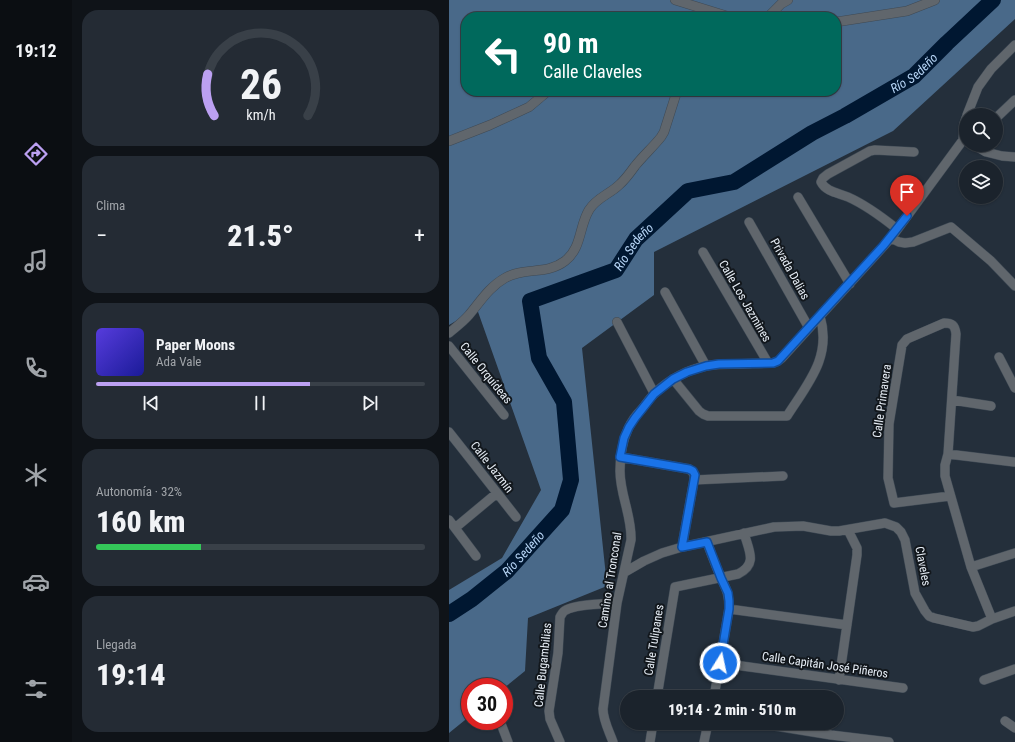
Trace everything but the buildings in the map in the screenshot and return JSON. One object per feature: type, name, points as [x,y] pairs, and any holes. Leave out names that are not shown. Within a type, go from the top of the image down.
[{"type":"street","points":[[675,0],[706,12]]},
{"type":"street","points":[[773,12],[781,4],[788,0]]},
{"type":"street","points":[[841,21],[907,11],[935,0]]},
{"type":"street","name":"Camino al Tronconal","points":[[970,108],[978,87],[991,69],[1015,45]]},
{"type":"street","points":[[449,141],[490,125],[529,107],[542,96]]},
{"type":"street","points":[[449,333],[463,321],[494,286],[505,278],[518,273],[558,266],[566,260],[579,242],[585,217],[589,209],[595,202],[618,187],[661,137],[675,96]]},
{"type":"street","points":[[1003,111],[1015,100]]},
{"type":"street","name":"Camino al Tronconal","points":[[613,742],[603,714],[617,603],[631,540],[629,519],[620,478],[620,457],[624,438],[629,427],[654,394],[673,379],[687,372],[706,366],[719,364],[773,363],[778,361],[891,238],[959,148]]},
{"type":"street","points":[[897,229],[874,211],[827,189],[821,182],[828,174],[870,151],[913,152]]},
{"type":"street","points":[[986,152],[1002,156],[1015,157]]},
{"type":"street","points":[[798,197],[849,284]]},
{"type":"street","name":"Privada Dalias","points":[[749,222],[809,328]]},
{"type":"street","points":[[891,238],[899,242],[913,242],[951,227],[991,261],[1015,286]]},
{"type":"street","name":"Calle Los Jazmines","points":[[703,252],[767,363]]},
{"type":"street","points":[[665,292],[706,366]]},
{"type":"street","points":[[673,379],[699,411],[708,416],[787,416],[812,377],[823,350],[823,326],[820,316]]},
{"type":"street","points":[[617,322],[654,394]]},
{"type":"street","name":"Calle Primavera","points":[[950,496],[894,503],[888,478],[889,424],[902,345],[907,339],[944,323],[949,323],[952,325],[957,334],[952,400]]},
{"type":"street","name":"Calle Orquídeas","points":[[449,346],[504,415]]},
{"type":"street","points":[[999,357],[1015,388]]},
{"type":"street","points":[[991,406],[952,400],[945,476],[971,567],[992,619]]},
{"type":"street","name":"Calle Jazmín","points":[[449,432],[516,517]]},
{"type":"street","points":[[947,454],[1014,462]]},
{"type":"street","points":[[620,457],[689,469],[693,475],[682,547]]},
{"type":"street","points":[[693,475],[783,476]]},
{"type":"street","points":[[455,528],[497,493]]},
{"type":"street","points":[[449,520],[476,556]]},
{"type":"street","name":"Claveles","points":[[847,530],[885,523],[896,527],[901,532],[905,540],[915,593],[929,616],[973,627],[1015,611]]},
{"type":"street","points":[[625,572],[644,561],[682,547],[774,527],[803,526],[831,531],[847,530],[857,548],[857,555],[839,680]]},
{"type":"street","points":[[721,578],[744,571],[751,562],[751,556],[744,533]]},
{"type":"street","points":[[707,542],[728,593],[729,609],[715,690]]},
{"type":"street","points":[[971,567],[1015,553]]},
{"type":"street","name":"Calle Tulipanes","points":[[658,690],[675,587],[721,578]]},
{"type":"street","name":"Calle Bugambilias","points":[[560,742],[550,719],[549,712],[558,653],[560,617],[562,612],[575,607],[617,603]]},
{"type":"street","points":[[729,609],[847,626]]},
{"type":"street","name":"Calle Capitán José Piñeros","points":[[720,663],[903,688]]},
{"type":"street","points":[[984,680],[1015,669]]},
{"type":"street","points":[[1005,721],[1015,728]]},
{"type":"street","points":[[503,730],[508,742]]},
{"type":"street","points":[[650,742],[652,730]]},
{"type":"street","points":[[704,742],[707,730]]},
{"type":"street","points":[[789,730],[830,739],[889,742]]},
{"type":"shaded area","points":[[449,0],[1015,0],[1015,19],[893,131],[654,252],[654,295],[582,348],[607,586],[528,618],[525,671],[513,681],[513,678],[461,678],[461,723],[449,733],[449,590],[502,558],[541,490],[477,309],[449,325]]},
{"type":"waterway","name":"Río Sedeño","points":[[449,614],[472,599],[507,571],[562,510],[571,480],[564,402],[539,358],[530,301],[616,270],[636,239],[688,191],[734,182],[812,133],[845,116],[914,76],[993,0]]},
{"type":"route","points":[[720,663],[729,609],[728,593],[707,542],[682,547],[695,475],[693,471],[689,469],[620,457],[624,438],[635,418],[654,394],[673,379],[687,372],[706,366],[719,364],[773,363],[782,358],[891,238],[907,216]]}]
